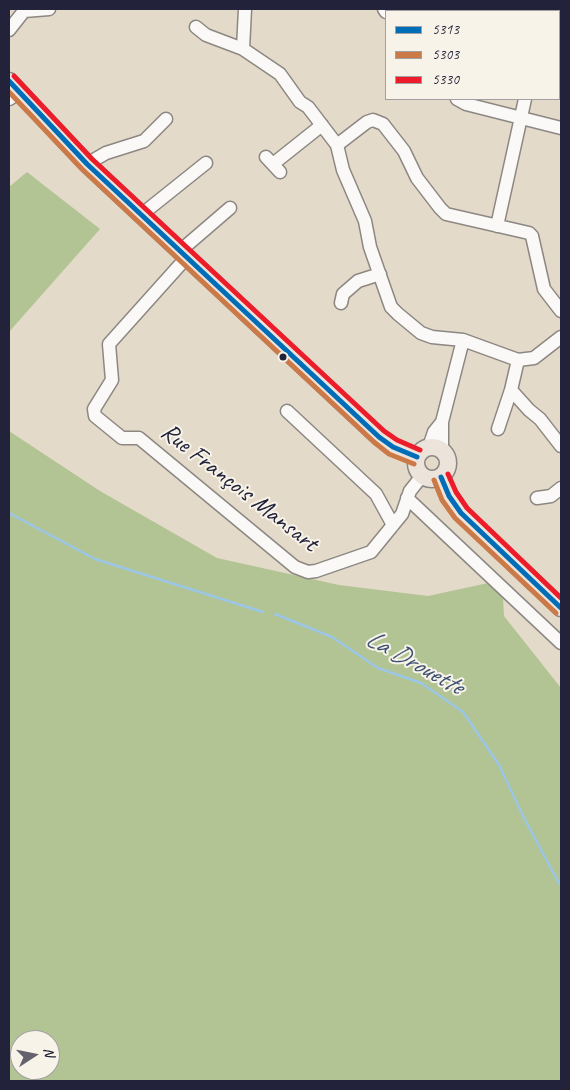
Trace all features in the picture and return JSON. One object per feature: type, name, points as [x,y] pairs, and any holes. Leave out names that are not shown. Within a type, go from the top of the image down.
[{"type":"main road","points":[[12,91],[87,164],[378,437],[393,447],[429,451],[449,464],[441,478],[431,480],[422,476],[416,468],[429,451]]},
{"type":"main road","points":[[441,478],[449,496],[461,513],[561,608]]},
{"type":"street","points":[[9,30],[24,11],[49,9]]},
{"type":"street","points":[[243,49],[245,9]]},
{"type":"street","points":[[546,9],[561,9]]},
{"type":"street","points":[[196,27],[206,36],[243,49],[258,61],[274,68],[300,102],[308,107],[337,145],[343,170],[365,221],[370,247],[391,307],[421,333],[432,337],[463,340],[518,360],[534,358],[561,337]]},
{"type":"street","points":[[459,100],[466,104],[561,128]]},
{"type":"street","points":[[497,226],[525,100]]},
{"type":"street","points":[[87,164],[106,153],[144,141],[166,119]]},
{"type":"street","points":[[337,145],[367,122],[378,121],[383,124],[404,152],[417,178],[446,214],[529,233],[532,236],[544,290],[561,311]]},
{"type":"street","points":[[273,164],[322,126]]},
{"type":"street","points":[[141,215],[206,163]]},
{"type":"street","name":"Rue François Mansart","points":[[230,208],[183,254],[110,344],[112,380],[94,409],[95,416],[122,438],[139,438],[295,567],[308,572],[316,572],[371,552],[402,514],[410,491],[422,476]]},
{"type":"street","points":[[341,304],[343,294],[358,282],[380,274]]},
{"type":"street","points":[[429,451],[442,422],[463,340]]},
{"type":"street","points":[[498,429],[511,390],[518,360]]},
{"type":"street","points":[[511,390],[540,419],[561,446]]},
{"type":"street","points":[[288,411],[376,494],[393,525]]},
{"type":"street","points":[[537,498],[551,496],[561,488]]},
{"type":"street","points":[[407,498],[561,643]]},
{"type":"green space","points":[[27,172],[100,229],[9,332],[9,187]]},
{"type":"green space","points":[[9,431],[100,491],[217,558],[339,585],[428,596],[502,580],[504,616],[561,688],[561,1081],[9,1081]]},
{"type":"waterway","name":"La Drouette","points":[[9,513],[95,559],[263,612]]},
{"type":"waterway","name":"La Drouette","points":[[275,614],[332,637],[378,668],[421,683],[463,712],[499,765],[524,818],[561,887]]},
{"type":"transit line","name":"5330","points":[[14,76],[92,159],[384,431],[397,440],[420,450]]},
{"type":"transit line","name":"5313","points":[[9,81],[87,164],[379,437],[393,447],[417,457]]},
{"type":"transit line","name":"5303","points":[[9,92],[82,169],[374,442],[389,454],[414,464]]},
{"type":"transit line","name":"5330","points":[[448,474],[456,492],[467,508],[561,598]]},
{"type":"transit line","name":"5313","points":[[441,477],[449,496],[461,513],[561,608]]},
{"type":"transit line","name":"5303","points":[[434,480],[442,500],[455,518],[556,613]]}]
